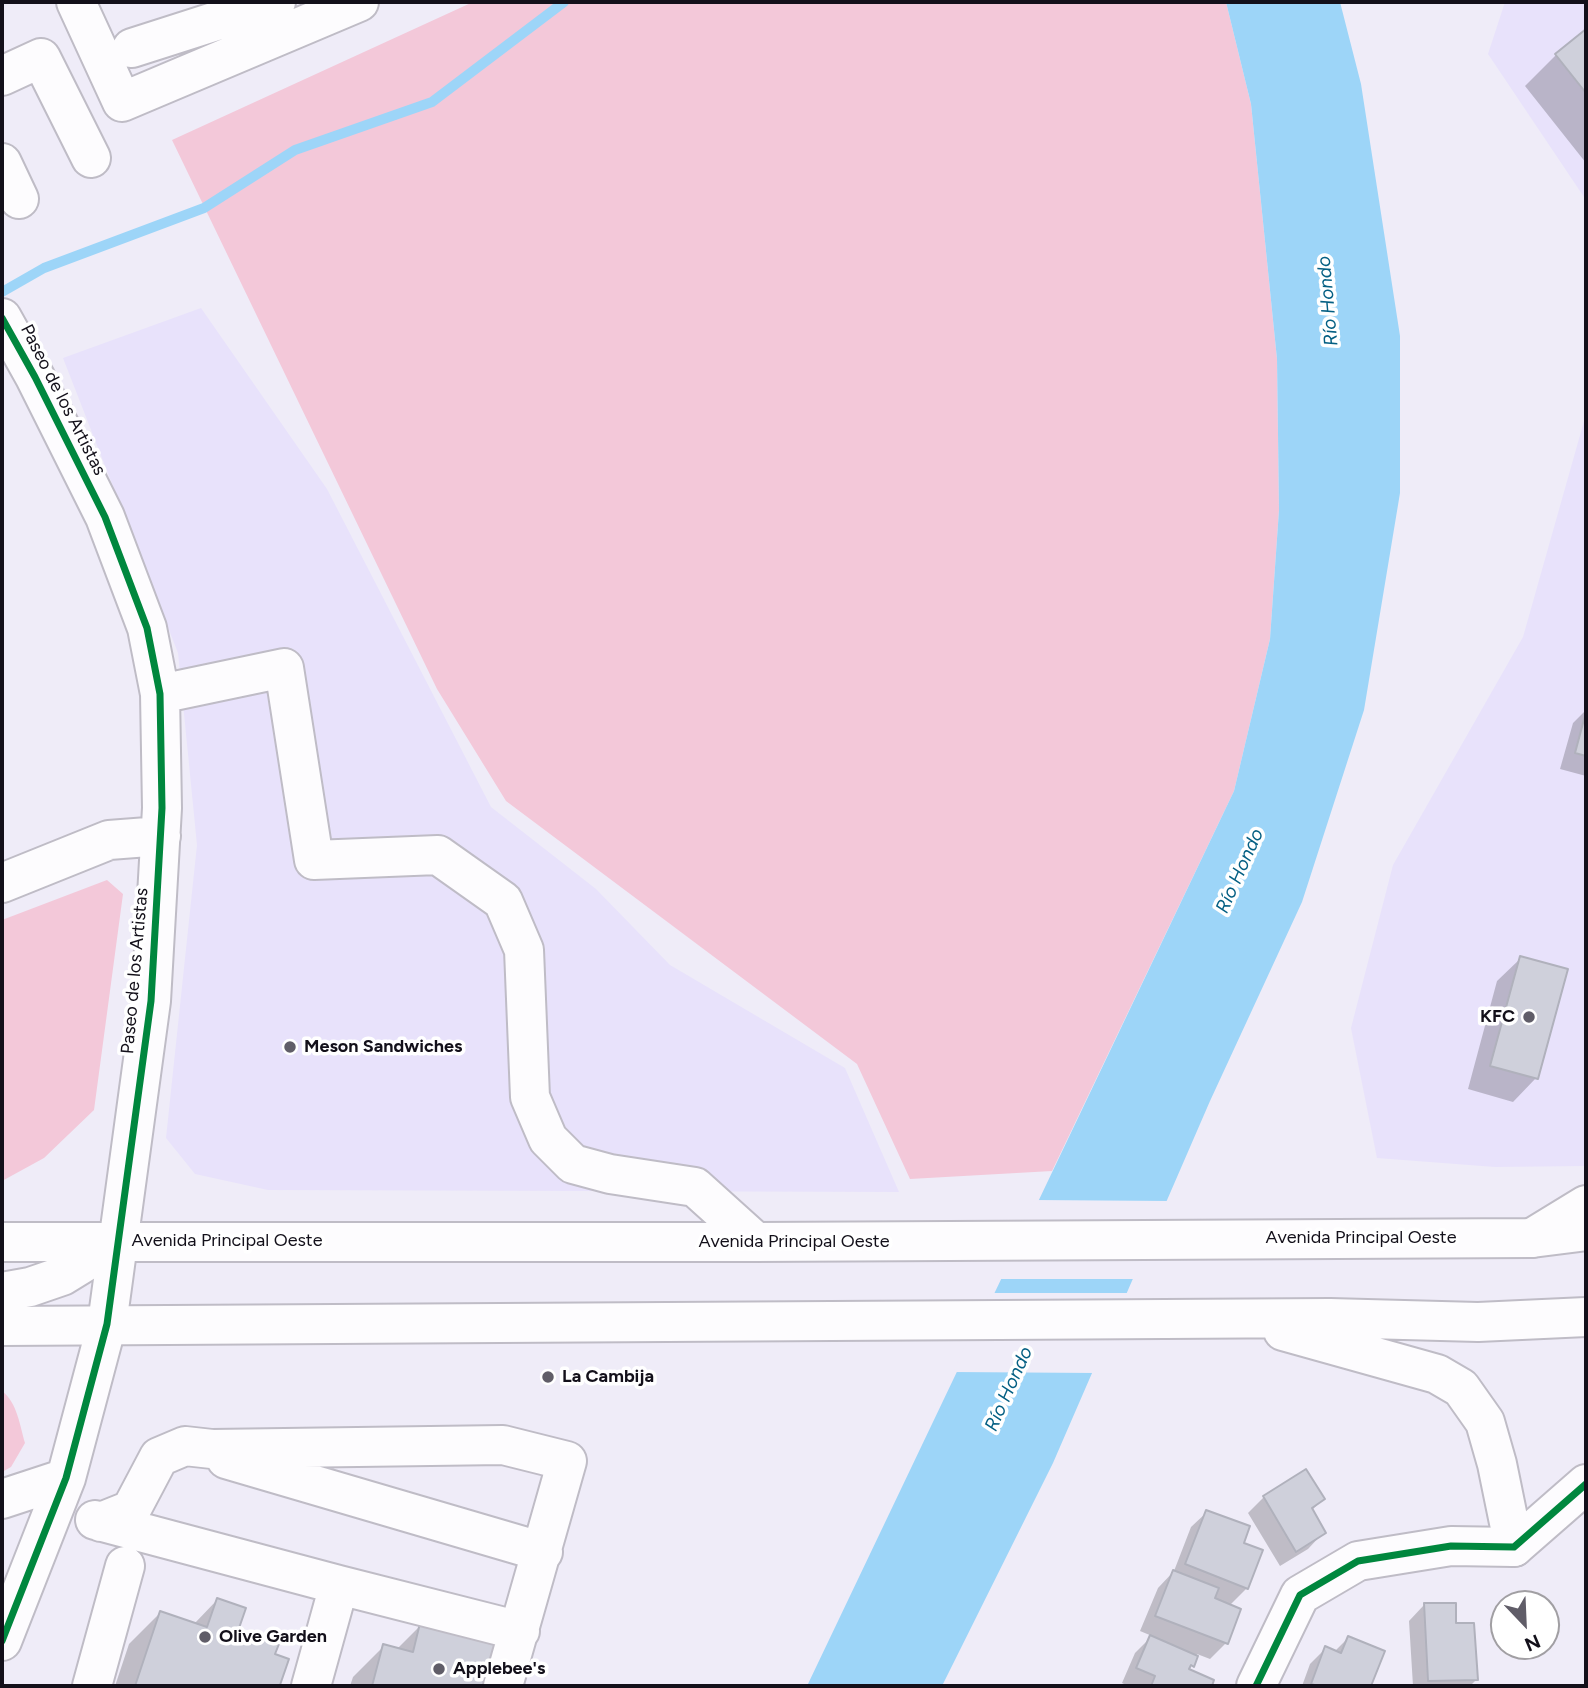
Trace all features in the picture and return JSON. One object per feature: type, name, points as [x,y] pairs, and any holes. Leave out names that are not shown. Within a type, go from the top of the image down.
[{"type":"main road","points":[[76,2],[122,102],[359,2]]},
{"type":"main road","points":[[132,48],[276,2]]},
{"type":"main road","points":[[2,76],[41,58],[94,42]]},
{"type":"main road","points":[[41,58],[91,158]]},
{"type":"main road","points":[[2,163],[19,199]]},
{"type":"main road","name":"Paseo de los Artistas","points":[[2,318],[35,377],[105,517],[147,628],[160,694],[161,836],[151,1002],[107,1324],[60,1491],[2,1641]]},
{"type":"main road","points":[[160,694],[284,668],[314,860],[438,855],[503,901],[524,950],[530,1097],[548,1139],[573,1164],[610,1174],[695,1187],[756,1242]]},
{"type":"main road","points":[[2,883],[109,840],[161,836]]},
{"type":"main road","points":[[1532,1238],[1586,1205]]},
{"type":"main road","name":"Avenida Principal Oeste","points":[[2,1242],[1532,1238],[1586,1231]]},
{"type":"main road","points":[[2,1292],[30,1287],[62,1276],[119,1241]]},
{"type":"main road","points":[[2,1326],[1237,1318],[1478,1322],[1586,1317]]},
{"type":"main road","points":[[1237,1318],[1437,1374],[1461,1388],[1485,1422],[1497,1464],[1514,1547]]},
{"type":"main road","points":[[102,1522],[131,1510],[159,1457],[185,1446],[212,1449],[503,1445],[567,1461],[503,1686]]},
{"type":"main road","points":[[212,1449],[228,1461],[543,1552]]},
{"type":"main road","points":[[1256,1686],[1300,1595],[1358,1561],[1451,1546],[1514,1547],[1586,1484]]},
{"type":"main road","points":[[2,1499],[60,1491],[102,1522],[339,1586],[520,1630]]},
{"type":"main road","points":[[92,1686],[125,1566]]},
{"type":"main road","points":[[311,1686],[339,1586]]},
{"type":"shaded area","points":[[473,2],[1226,2],[1251,104],[1277,359],[1279,510],[1270,639],[1234,791],[1052,1171],[910,1179],[857,1064],[506,801],[437,689],[172,140]]},
{"type":"shaded area","points":[[1505,2],[1586,2],[1586,200],[1488,54]]},
{"type":"shaded area","points":[[201,308],[327,489],[491,807],[596,889],[670,965],[845,1068],[899,1192],[268,1190],[195,1174],[166,1138],[197,845],[178,653],[63,358]]},
{"type":"shaded area","points":[[1586,414],[1586,1166],[1495,1167],[1377,1158],[1351,1028],[1393,865],[1523,637]]},
{"type":"shaded area","points":[[107,880],[123,894],[94,1110],[44,1158],[2,1181],[2,920]]},
{"type":"shaded area","points":[[2,1391],[15,1408],[25,1443],[11,1467],[2,1472]]},
{"type":"water","name":"Río Hondo","points":[[1226,2],[1340,2],[1361,84],[1400,336],[1400,493],[1364,710],[1302,902],[1210,1101],[1053,1463],[942,1686],[807,1686],[1234,791],[1270,639],[1279,510],[1277,359],[1251,104]]},
{"type":"pier","points":[[1034,1200],[1170,1201],[1137,1279],[997,1279]]},
{"type":"pier","points":[[990,1293],[1130,1293],[1096,1373],[953,1372]]},
{"type":"building","points":[[1586,29],[1586,93],[1555,54]]},
{"type":"building","points":[[1586,712],[1586,756],[1575,753]]},
{"type":"building","name":"KFC","points":[[1520,956],[1568,969],[1538,1079],[1490,1066]]},
{"type":"building","points":[[1306,1469],[1325,1499],[1312,1508],[1326,1533],[1296,1552],[1263,1496]]},
{"type":"building","points":[[1206,1510],[1250,1526],[1244,1543],[1263,1550],[1248,1589],[1185,1564]]},
{"type":"building","points":[[1173,1570],[1219,1588],[1215,1598],[1241,1609],[1228,1644],[1155,1616]]},
{"type":"building","name":"Olive Garden","points":[[217,1598],[246,1608],[238,1631],[279,1644],[275,1654],[289,1659],[280,1685],[283,1686],[135,1686],[160,1611],[207,1627]]},
{"type":"building","points":[[1424,1603],[1456,1603],[1456,1623],[1474,1623],[1478,1680],[1428,1681]]},
{"type":"building","name":"Applebee's","points":[[420,1623],[508,1646],[497,1686],[372,1686],[383,1644],[413,1652]]},
{"type":"building","points":[[1150,1635],[1198,1656],[1194,1667],[1191,1665],[1189,1669],[1214,1680],[1212,1686],[1151,1686],[1155,1676],[1136,1668]]},
{"type":"building","points":[[1348,1636],[1385,1651],[1371,1686],[1311,1684],[1325,1646],[1341,1653]]},
{"type":"waterway","points":[[2,292],[44,268],[204,208],[295,150],[432,102],[564,2]]},
{"type":"cycle path","points":[[2,318],[35,377],[105,517],[147,628],[160,694],[162,808],[151,1001],[107,1324],[66,1478],[2,1641]]},
{"type":"cycle path","points":[[1256,1686],[1300,1595],[1358,1561],[1451,1546],[1514,1547],[1586,1484]]},
{"type":"place","name":"KFC","points":[[1529,1017]]},
{"type":"place","name":"Meson Sandwiches","points":[[290,1047]]},
{"type":"place","name":"La Cambija","points":[[548,1377]]},
{"type":"place","name":"Olive Garden","points":[[205,1637]]},
{"type":"place","name":"Applebee's","points":[[439,1669]]}]
